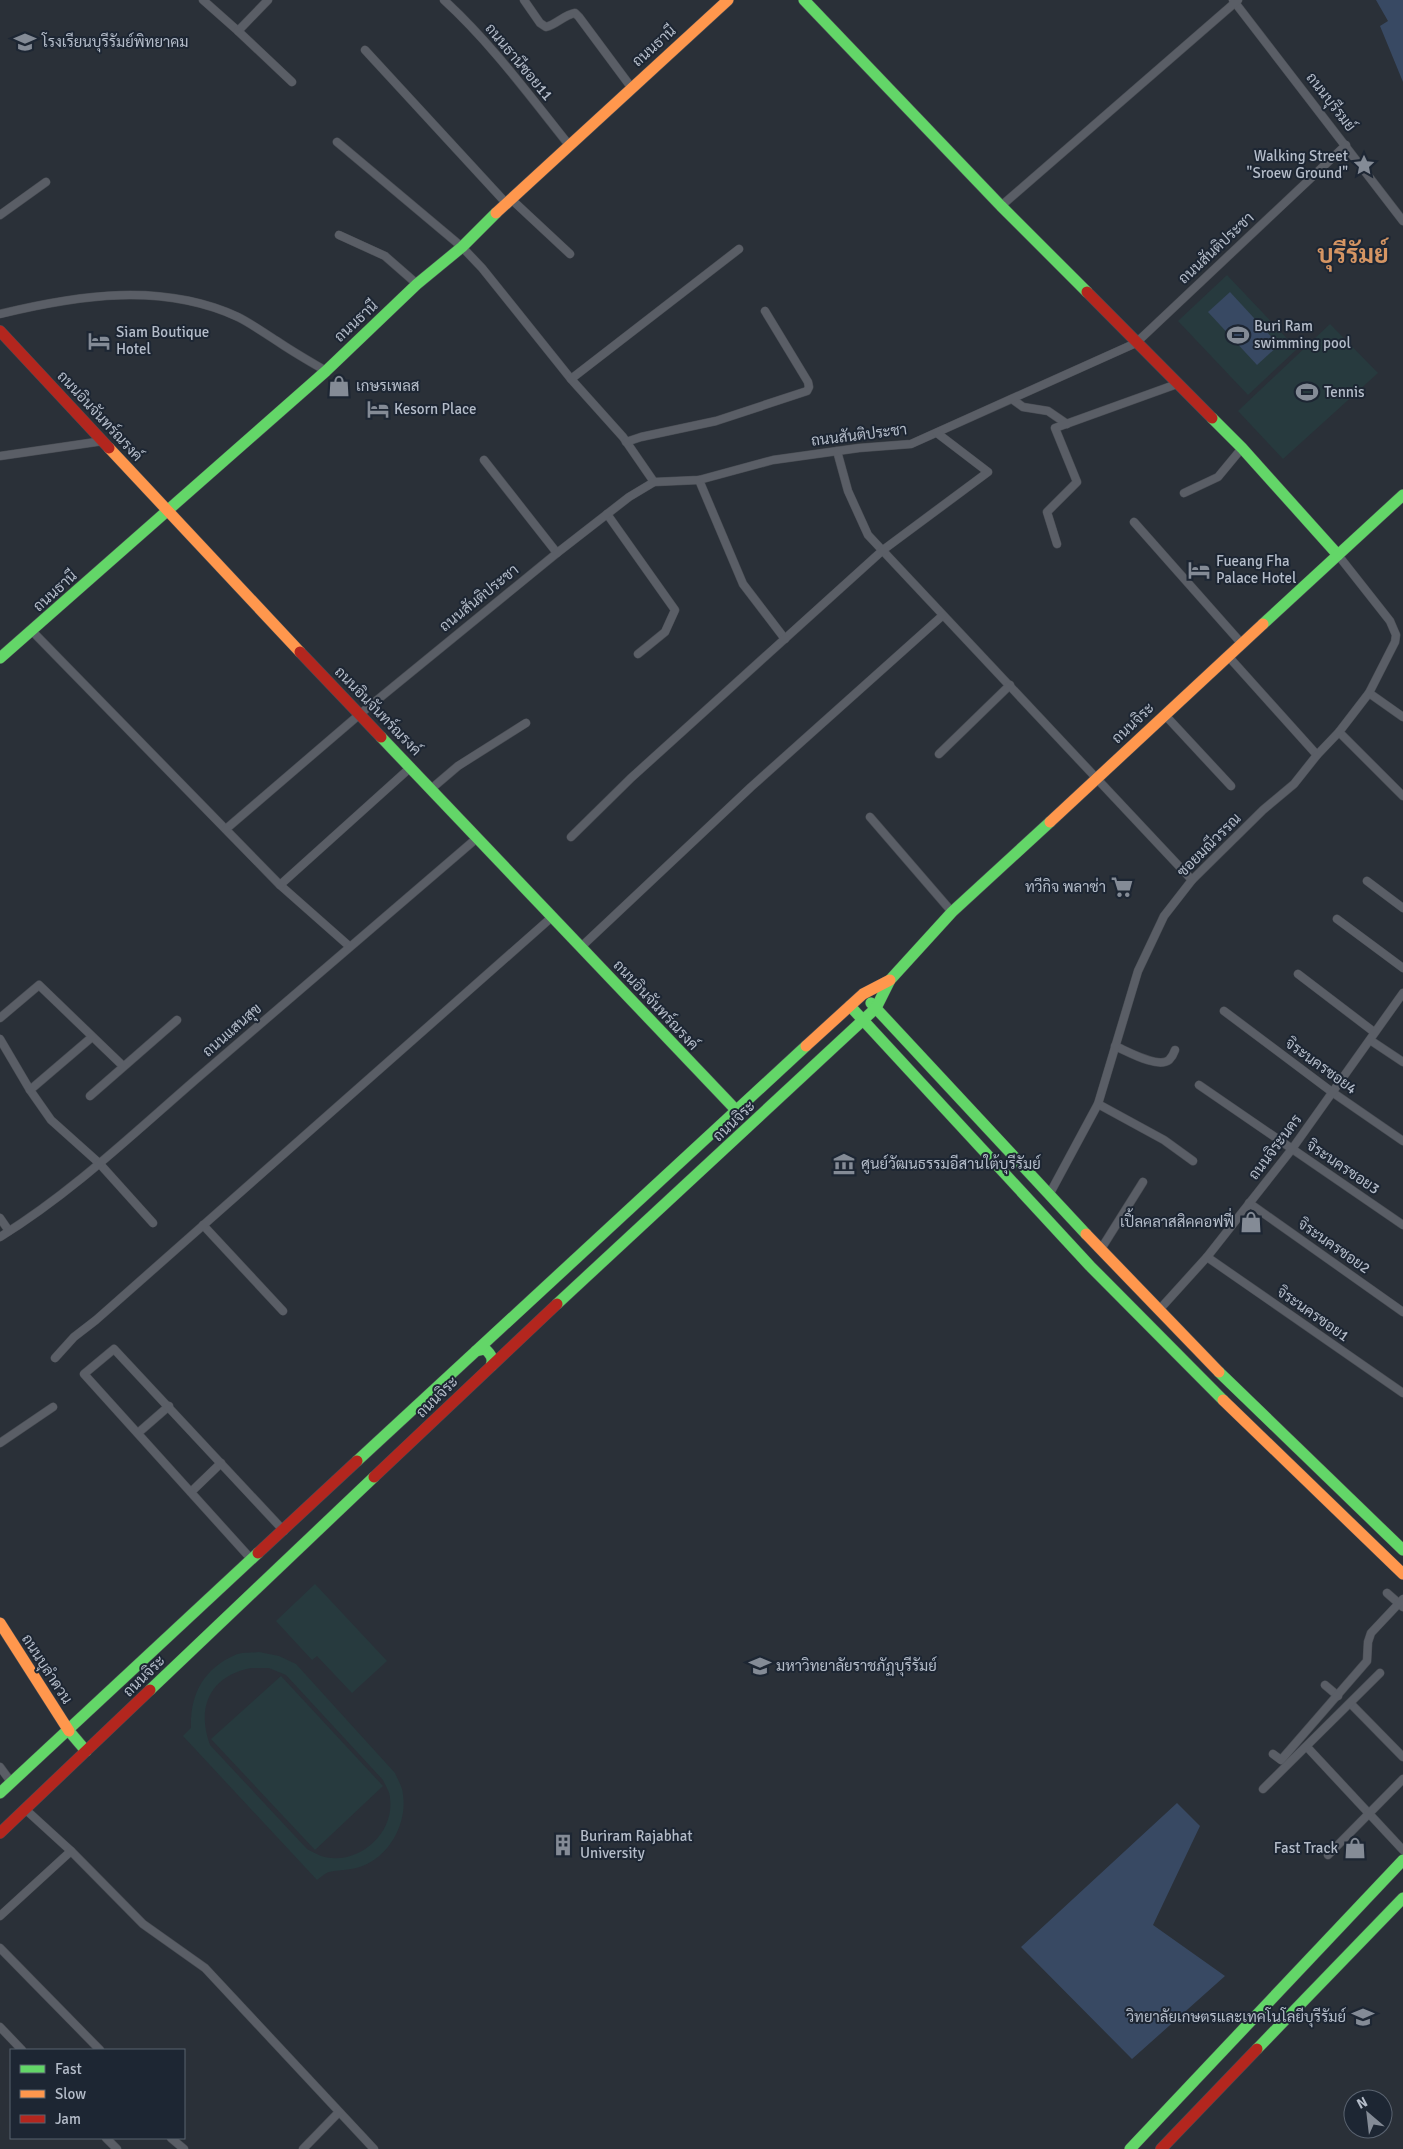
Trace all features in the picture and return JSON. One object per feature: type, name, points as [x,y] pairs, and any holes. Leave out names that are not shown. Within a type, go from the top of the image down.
[{"type":"main road","name":"ถนนธานี","points":[[0,658],[326,371],[417,284],[462,247],[568,145],[728,0]]},
{"type":"main road","points":[[804,0],[1001,206],[1242,448],[1338,555]]},
{"type":"main road","name":"ถนนอินจันทร์ณรงค์","points":[[0,331],[167,510],[736,1110]]},
{"type":"main road","name":"ถนนจิระ","points":[[0,1833],[491,1366],[876,1008],[890,980],[952,912],[1403,495]]},
{"type":"main road","name":"ถนนจิระ","points":[[0,1794],[736,1110],[863,994],[890,980]]},
{"type":"main road","points":[[863,994],[1049,1195],[1248,1402],[1403,1550]]},
{"type":"main road","points":[[850,1006],[1090,1266],[1230,1408],[1403,1574]]},
{"type":"main road","points":[[493,1335],[490,1344],[494,1350],[503,1353],[508,1350]]},
{"type":"main road","points":[[476,1351],[485,1350],[490,1354],[493,1360],[491,1366]]},
{"type":"main road","name":"ถนนบุลำดวน","points":[[0,1623],[69,1730],[86,1751]]},
{"type":"main road","points":[[1130,2149],[1403,1860]]},
{"type":"main road","points":[[1161,2149],[1403,1898]]},
{"type":"street","points":[[203,0],[292,82]]},
{"type":"street","points":[[238,31],[268,0]]},
{"type":"street","name":"ถนนธานีซอย11","points":[[444,0],[465,20],[518,80],[568,145]]},
{"type":"street","points":[[524,0],[540,23],[546,26],[554,25],[570,14],[575,14],[579,17],[632,87]]},
{"type":"street","points":[[1001,206],[1235,1]]},
{"type":"street","name":"ถนนบุรีรมย์","points":[[1235,1],[1403,221]]},
{"type":"street","points":[[365,50],[509,201],[570,254]]},
{"type":"street","points":[[337,142],[462,247],[482,268],[571,379],[626,442],[654,482]]},
{"type":"street","name":"ถนนสันติประชา","points":[[226,829],[360,714],[557,553],[629,497],[654,482],[699,480],[773,460],[911,444],[1136,343],[1346,144]]},
{"type":"street","points":[[0,215],[46,182]]},
{"type":"street","points":[[339,235],[384,256],[417,284]]},
{"type":"street","points":[[571,379],[739,249]]},
{"type":"street","points":[[0,314],[46,303],[123,294],[176,299],[198,304],[239,318],[326,371]]},
{"type":"street","points":[[626,442],[716,421],[807,391],[810,387],[808,382],[765,311]]},
{"type":"street","points":[[1057,544],[1047,512],[1077,482],[1055,428],[1177,384]]},
{"type":"street","points":[[1012,399],[1023,407],[1048,411],[1067,424]]},
{"type":"street","points":[[571,837],[631,778],[883,550],[988,472],[937,433]]},
{"type":"street","points":[[0,456],[103,441]]},
{"type":"street","points":[[1184,493],[1218,476],[1242,448]]},
{"type":"street","points":[[837,452],[848,491],[868,535],[942,616],[1010,685],[1192,880]]},
{"type":"street","points":[[484,460],[557,553]]},
{"type":"street","points":[[699,480],[743,584],[785,639]]},
{"type":"street","points":[[607,514],[675,610],[665,632],[638,654]]},
{"type":"street","points":[[1134,522],[1242,644]]},
{"type":"street","name":"ซอยมณีวรรณ","points":[[1049,1195],[1098,1104],[1138,971],[1164,916],[1192,880],[1264,810],[1294,784],[1317,755],[1339,732],[1368,692],[1395,642],[1396,635],[1384,614],[1338,555]]},
{"type":"street","points":[[581,947],[751,786],[942,616]]},
{"type":"street","points":[[32,631],[280,885],[349,946]]},
{"type":"street","points":[[1228,656],[1317,755]]},
{"type":"street","points":[[939,754],[1010,685]]},
{"type":"street","points":[[1368,692],[1403,717]]},
{"type":"street","points":[[1165,714],[1231,786]]},
{"type":"street","points":[[431,789],[458,766],[526,723]]},
{"type":"street","points":[[1339,732],[1403,796]]},
{"type":"street","points":[[280,885],[411,767]]},
{"type":"street","points":[[870,817],[952,912]]},
{"type":"street","name":"ถนนแสนสุข","points":[[0,1237],[41,1209],[99,1164],[349,946],[477,838]]},
{"type":"street","points":[[1367,882],[1403,908]]},
{"type":"street","points":[[55,1358],[74,1337],[96,1320],[552,917]]},
{"type":"street","points":[[1337,919],[1403,968]]},
{"type":"street","points":[[1298,974],[1374,1032]]},
{"type":"street","points":[[0,1018],[39,984],[123,1066]]},
{"type":"street","name":"ถนนจิระนคร","points":[[1159,1310],[1207,1257],[1292,1149],[1403,992]]},
{"type":"street","name":"จิระนครซอย4","points":[[1224,1011],[1332,1092],[1403,1141]]},
{"type":"street","points":[[90,1096],[177,1020]]},
{"type":"street","points":[[30,1090],[92,1037]]},
{"type":"street","points":[[0,1039],[30,1090],[51,1120],[99,1164],[153,1222]]},
{"type":"street","points":[[1370,1040],[1403,1062]]},
{"type":"street","points":[[1115,1046],[1140,1057],[1163,1063],[1169,1060],[1175,1050]]},
{"type":"street","name":"จิระนครซอย3","points":[[1199,1085],[1403,1225]]},
{"type":"street","points":[[1098,1104],[1164,1140],[1193,1161]]},
{"type":"street","points":[[1101,1249],[1143,1182]]},
{"type":"street","name":"จิระนครซอย2","points":[[1249,1203],[1403,1312]]},
{"type":"street","points":[[0,1218],[9,1232]]},
{"type":"street","points":[[203,1225],[283,1311]]},
{"type":"street","name":"จิระนครซอย1","points":[[1207,1257],[1403,1393]]},
{"type":"street","points":[[252,1560],[84,1374],[114,1348],[284,1532]]},
{"type":"street","points":[[138,1433],[168,1406]]},
{"type":"street","points":[[0,1443],[53,1407]]},
{"type":"street","points":[[191,1492],[221,1463]]},
{"type":"street","points":[[1273,1754],[1282,1760],[1367,1661],[1368,1642],[1371,1633],[1402,1603],[1388,1592]]},
{"type":"street","points":[[1263,1789],[1307,1748],[1380,1673]]},
{"type":"street","points":[[1325,1685],[1338,1696]]},
{"type":"street","points":[[1350,1704],[1403,1757]]},
{"type":"street","points":[[1307,1748],[1403,1850]]},
{"type":"street","points":[[0,1767],[12,1782]]},
{"type":"street","points":[[1328,1855],[1403,1779]]},
{"type":"street","points":[[25,1809],[143,1924],[204,1968],[374,2149]]},
{"type":"street","points":[[0,1916],[70,1851]]},
{"type":"street","points":[[0,1948],[99,2049]]},
{"type":"street","points":[[0,2027],[21,2049]]},
{"type":"street","points":[[303,2149],[339,2112]]},
{"type":"street","points":[[107,2139],[117,2149]]},
{"type":"street","points":[[172,2139],[184,2149]]},
{"type":"green space","name":"Buri Ram swimming pool","points":[[1227,275],[1297,349],[1248,395],[1178,321]]},
{"type":"green space","name":"Tennis","points":[[1330,324],[1378,373],[1283,459],[1238,411]]},
{"type":"green space","points":[[315,1584],[387,1661],[352,1693],[317,1656],[312,1660],[276,1621]]},
{"type":"green space","points":[[259,1652],[279,1656],[296,1664],[395,1773],[403,1792],[404,1805],[400,1825],[396,1835],[384,1852],[367,1864],[353,1869],[329,1872],[317,1880],[183,1736],[191,1728],[191,1716],[196,1694],[201,1684],[214,1668],[235,1655]],"holes":[[[251,1668],[269,1668],[286,1675],[383,1780],[390,1796],[390,1812],[380,1836],[360,1852],[347,1857],[334,1858],[321,1856],[307,1849],[210,1745],[206,1731],[206,1706],[216,1686],[225,1678],[237,1672]]]},
{"type":"green space","points":[[281,1676],[383,1786],[315,1850],[211,1739]]},
{"type":"water","points":[[1376,0],[1403,0],[1403,82],[1380,26],[1388,21]]},
{"type":"water","points":[[1230,292],[1279,345],[1257,365],[1208,312]]},
{"type":"water","points":[[1177,1803],[1200,1826],[1153,1925],[1225,1976],[1132,2059],[1021,1947]]},
{"type":"traffic: fast","points":[[804,0],[1001,206],[1087,292]]},
{"type":"traffic: fast","points":[[0,658],[326,371],[417,284],[462,247],[496,213]]},
{"type":"traffic: fast","points":[[1212,418],[1242,448],[1338,555]]},
{"type":"traffic: fast","points":[[1263,624],[1403,495]]},
{"type":"traffic: fast","points":[[381,737],[736,1110]]},
{"type":"traffic: fast","points":[[557,1304],[876,1008],[890,980],[952,912],[1050,822]]},
{"type":"traffic: fast","points":[[871,1003],[1086,1234]]},
{"type":"traffic: fast","points":[[850,1006],[1090,1266],[1223,1400]]},
{"type":"traffic: fast","points":[[357,1461],[806,1046]]},
{"type":"traffic: fast","points":[[476,1351],[485,1349],[492,1359],[491,1366]]},
{"type":"traffic: fast","points":[[1219,1372],[1403,1550]]},
{"type":"traffic: fast","points":[[150,1690],[374,1477]]},
{"type":"traffic: fast","points":[[0,1793],[258,1553]]},
{"type":"traffic: fast","points":[[69,1731],[86,1751]]},
{"type":"traffic: fast","points":[[1130,2149],[1403,1860]]},
{"type":"traffic: fast","points":[[1257,2049],[1403,1898]]},
{"type":"traffic: slow","points":[[496,213],[728,0]]},
{"type":"traffic: slow","points":[[109,448],[300,652]]},
{"type":"traffic: slow","points":[[1050,822],[1263,624]]},
{"type":"traffic: slow","points":[[806,1046],[863,994],[890,980]]},
{"type":"traffic: slow","points":[[1086,1234],[1219,1372]]},
{"type":"traffic: slow","points":[[1223,1400],[1403,1574]]},
{"type":"traffic: slow","points":[[0,1623],[69,1731]]},
{"type":"traffic: jam","points":[[1087,292],[1212,418]]},
{"type":"traffic: jam","points":[[0,331],[109,448]]},
{"type":"traffic: jam","points":[[300,652],[381,737]]},
{"type":"traffic: jam","points":[[374,1477],[557,1304]]},
{"type":"traffic: jam","points":[[258,1553],[357,1461]]},
{"type":"traffic: jam","points":[[0,1833],[150,1690]]},
{"type":"traffic: jam","points":[[1161,2149],[1257,2049]]},
{"type":"place","name":"โรงเรียนบุรีรัมย์พิทยาคม","points":[[25,42]]},
{"type":"place","name":"Walking Street \"Sroew Ground\"","points":[[1364,165]]},
{"type":"place","name":"Buri Ram swimming pool","points":[[1238,335]]},
{"type":"place","name":"Siam Boutique Hotel","points":[[99,341]]},
{"type":"place","name":"เกษรเพลส","points":[[339,386]]},
{"type":"place","name":"Tennis","points":[[1307,392]]},
{"type":"place","name":"Kesorn Place","points":[[378,409]]},
{"type":"place","name":"Fueang Fha Palace Hotel","points":[[1199,570]]},
{"type":"place","name":"ทวีกิจ พลาซ่า","points":[[1122,887]]},
{"type":"place","name":"ศูนย์วัฒนธรรมอีสานใต้บุรีรัมย์","points":[[844,1164]]},
{"type":"place","name":"เปิ้ลคลาสสิคคอฟฟี่","points":[[1251,1222]]},
{"type":"place","name":"มหาวิทยาลัยราชภัฏบุรีรัมย์","points":[[760,1666]]},
{"type":"place","name":"Buriram Rajabhat University","points":[[563,1845]]},
{"type":"place","name":"Fast Track","points":[[1355,1848]]},
{"type":"place","name":"วิทยาลัยเกษตรและเทคโนโลยีบุรีรัมย์","points":[[1363,2017]]},
{"type":"district","name":"บุรีรัมย์","points":[[1353,254]]}]
